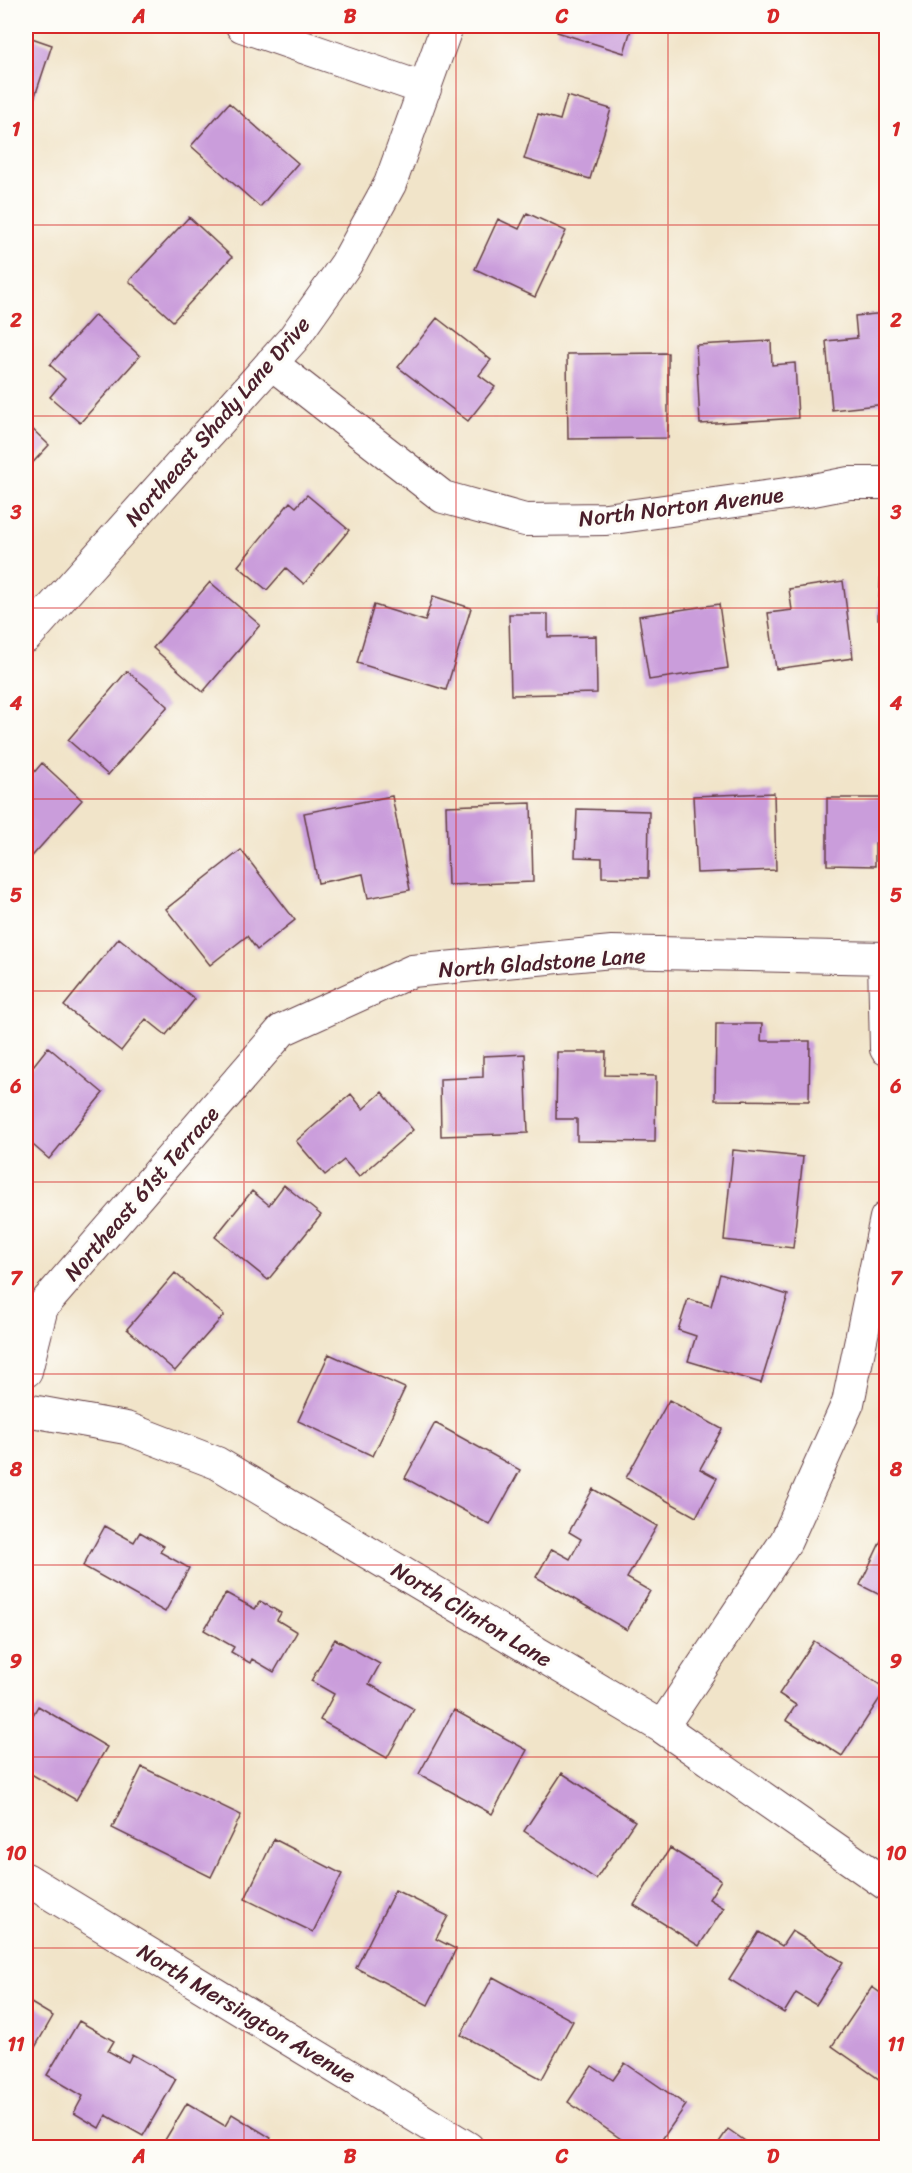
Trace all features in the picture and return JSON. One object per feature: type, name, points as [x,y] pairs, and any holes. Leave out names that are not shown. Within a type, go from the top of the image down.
[{"type":"street","points":[[242,26],[425,89]]},
{"type":"street","name":"Northeast Shady Lane Drive","points":[[26,637],[293,339],[346,264],[390,184],[447,26]]},
{"type":"street","name":"North Norton Avenue","points":[[271,363],[443,497],[525,520],[606,519],[808,491],[849,483],[886,483]]},
{"type":"street","name":"North Gladstone Lane","points":[[282,1030],[412,971],[612,952],[885,958]]},
{"type":"street","points":[[885,958],[886,1049]]},
{"type":"street","name":"Northeast 61st Terrace","points":[[26,1371],[42,1307],[282,1030]]},
{"type":"street","points":[[662,1727],[786,1541],[848,1403],[886,1218]]},
{"type":"street","name":"North Clinton Lane","points":[[26,1410],[126,1428],[217,1462],[662,1727],[886,1884]]},
{"type":"street","name":"North Mersington Avenue","points":[[26,1879],[468,2148]]},
{"type":"building","points":[[559,26],[632,26],[624,53],[557,32]]},
{"type":"building","points":[[26,36],[52,45],[26,123]]},
{"type":"building","points":[[567,96],[611,109],[590,179],[524,159],[538,114],[560,120]]},
{"type":"building","points":[[229,103],[298,163],[260,207],[191,146]]},
{"type":"building","points":[[527,213],[566,231],[535,297],[475,269],[498,219],[519,229]]},
{"type":"building","points":[[189,217],[232,257],[173,321],[129,281]]},
{"type":"building","points":[[886,313],[886,404],[832,410],[826,341],[857,338],[855,316]]},
{"type":"building","points":[[95,315],[140,356],[80,423],[50,397],[65,379],[50,365]]},
{"type":"building","points":[[437,318],[491,360],[479,375],[495,387],[468,421],[398,367]]},
{"type":"building","points":[[771,341],[772,365],[795,363],[798,418],[700,424],[696,345]]},
{"type":"building","points":[[668,353],[668,438],[568,439],[567,354]]},
{"type":"building","points":[[26,423],[49,445],[26,470]]},
{"type":"building","points":[[307,495],[349,530],[304,584],[286,568],[267,590],[238,566],[290,502],[296,507]]},
{"type":"building","points":[[881,569],[886,569],[886,620],[878,619]]},
{"type":"building","points":[[843,581],[853,658],[776,669],[768,613],[792,610],[789,589]]},
{"type":"building","points":[[210,582],[260,625],[203,692],[153,648]]},
{"type":"building","points":[[433,596],[471,608],[446,690],[357,663],[374,605],[425,621]]},
{"type":"building","points":[[719,604],[728,668],[649,680],[639,616]]},
{"type":"building","points":[[509,614],[548,614],[548,637],[596,636],[597,693],[511,695]]},
{"type":"building","points":[[127,671],[168,706],[108,775],[68,740]]},
{"type":"building","points":[[42,763],[82,800],[26,863],[26,782]]},
{"type":"building","points":[[774,793],[776,870],[697,873],[693,796]]},
{"type":"building","points":[[392,796],[410,890],[368,898],[363,874],[318,883],[304,813]]},
{"type":"building","points":[[827,798],[886,798],[886,843],[875,843],[875,866],[827,865]]},
{"type":"building","points":[[531,803],[533,882],[448,885],[446,806]]},
{"type":"building","points":[[577,809],[649,811],[648,878],[602,877],[602,858],[575,857]]},
{"type":"building","points":[[241,850],[295,920],[257,950],[247,936],[210,965],[166,909]]},
{"type":"building","points":[[119,938],[195,999],[166,1035],[146,1019],[121,1051],[64,1006]]},
{"type":"building","points":[[716,1024],[762,1024],[761,1041],[810,1041],[809,1101],[715,1100]]},
{"type":"building","points":[[48,1047],[103,1093],[49,1159],[26,1139],[26,1075]]},
{"type":"building","points":[[557,1052],[606,1052],[605,1075],[656,1076],[655,1142],[577,1141],[577,1119],[556,1119]]},
{"type":"building","points":[[525,1054],[528,1133],[441,1136],[440,1079],[483,1077],[483,1056]]},
{"type":"building","points":[[382,1092],[413,1130],[359,1177],[344,1160],[325,1175],[296,1141],[351,1094],[363,1109]]},
{"type":"building","points":[[733,1150],[803,1157],[793,1248],[724,1240]]},
{"type":"building","points":[[284,1185],[321,1215],[268,1280],[215,1237],[252,1191],[269,1205]]},
{"type":"building","points":[[175,1273],[224,1315],[175,1371],[127,1329]]},
{"type":"building","points":[[720,1274],[788,1295],[761,1383],[688,1361],[696,1336],[678,1330],[688,1299],[711,1306]]},
{"type":"building","points":[[329,1354],[405,1388],[373,1456],[298,1421]]},
{"type":"building","points":[[669,1400],[722,1429],[700,1469],[717,1478],[696,1517],[626,1478]]},
{"type":"building","points":[[435,1423],[520,1470],[490,1525],[405,1478]]},
{"type":"building","points":[[593,1489],[657,1526],[627,1578],[650,1591],[627,1630],[536,1577],[552,1549],[570,1559],[581,1539],[569,1532]]},
{"type":"building","points":[[105,1526],[134,1542],[140,1532],[164,1546],[160,1552],[189,1568],[165,1612],[83,1566]]},
{"type":"building","points":[[886,1530],[886,1598],[860,1585]]},
{"type":"building","points":[[226,1593],[255,1609],[260,1601],[281,1613],[277,1620],[297,1632],[274,1672],[252,1659],[250,1663],[231,1652],[234,1647],[204,1630]]},
{"type":"building","points":[[335,1639],[380,1664],[369,1684],[414,1709],[387,1758],[320,1720],[334,1694],[311,1681]]},
{"type":"building","points":[[814,1641],[886,1689],[842,1756],[786,1720],[796,1705],[779,1694]]},
{"type":"building","points":[[38,1706],[107,1747],[76,1800],[26,1771],[26,1728]]},
{"type":"building","points":[[454,1710],[527,1750],[492,1814],[419,1774]]},
{"type":"building","points":[[142,1767],[241,1815],[211,1877],[112,1828]]},
{"type":"building","points":[[562,1773],[635,1821],[596,1879],[524,1831]]},
{"type":"building","points":[[274,1839],[342,1874],[313,1932],[245,1899]]},
{"type":"building","points":[[670,1848],[721,1880],[709,1899],[724,1908],[699,1946],[634,1905]]},
{"type":"building","points":[[395,1890],[448,1916],[436,1939],[456,1949],[428,2005],[356,1968]]},
{"type":"building","points":[[792,1931],[843,1962],[816,2005],[796,1993],[784,2013],[729,1979],[759,1932],[782,1946]]},
{"type":"building","points":[[493,1977],[573,2021],[542,2079],[461,2035]]},
{"type":"building","points":[[872,1987],[886,1997],[886,2084],[832,2046]]},
{"type":"building","points":[[26,2000],[53,2016],[26,2063]]},
{"type":"building","points":[[79,2021],[114,2041],[108,2051],[128,2062],[132,2054],[176,2079],[143,2136],[106,2115],[99,2128],[74,2113],[83,2096],[47,2075]]},
{"type":"building","points":[[625,2063],[686,2105],[656,2148],[634,2148],[568,2102],[592,2066],[613,2080]]},
{"type":"building","points":[[187,2103],[225,2126],[232,2114],[271,2138],[266,2148],[179,2148],[165,2140]]},
{"type":"building","points":[[728,2129],[755,2148],[715,2148]]}]
